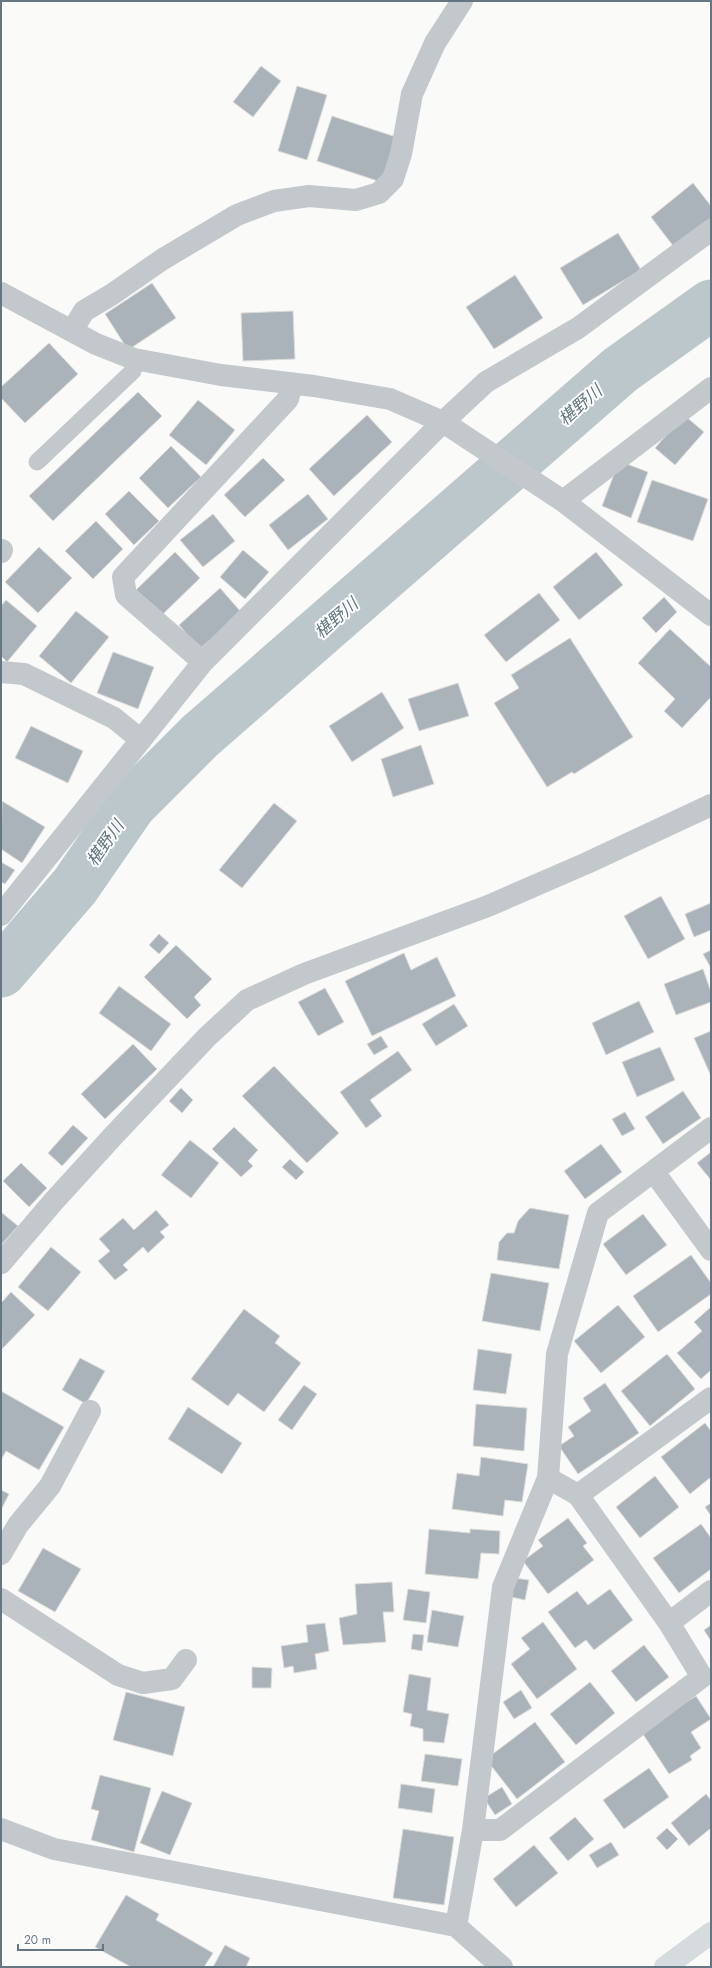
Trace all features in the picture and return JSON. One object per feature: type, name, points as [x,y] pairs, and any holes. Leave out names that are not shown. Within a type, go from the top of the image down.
[{"type":"highway","points":[[665,1967],[711,1933]]},
{"type":"street","points":[[72,331],[84,311],[111,295],[162,259],[237,215],[274,201],[309,196],[356,200],[379,193],[393,179],[401,154],[412,94],[436,42],[462,1]]},
{"type":"street","points":[[1,915],[203,662],[443,422],[486,382],[578,328],[711,230]]},
{"type":"street","points":[[1,293],[96,344],[134,359],[221,375],[390,399],[443,422],[558,498],[711,616]]},
{"type":"street","points":[[203,662],[126,595],[124,577],[288,399],[292,384]]},
{"type":"street","points":[[558,498],[711,388]]},
{"type":"street","points":[[1,672],[24,674],[107,714],[141,740]]},
{"type":"street","points":[[1,1263],[53,1202],[114,1136],[207,1037],[247,1000],[304,974],[488,906],[587,863],[711,805]]},
{"type":"street","points":[[456,1926],[473,1830],[503,1587],[548,1478],[557,1354],[598,1213],[711,1128]]},
{"type":"street","points":[[654,1172],[711,1250]]},
{"type":"street","points":[[578,1495],[711,1398]]},
{"type":"street","points":[[1,1554],[18,1525],[50,1486],[90,1411]]},
{"type":"street","points":[[473,1830],[500,1830],[702,1677],[669,1622],[578,1495],[548,1478]]},
{"type":"street","points":[[669,1622],[711,1591]]},
{"type":"street","points":[[1,1599],[118,1675],[143,1683],[172,1679],[186,1660]]},
{"type":"street","points":[[1,1829],[54,1849],[456,1926],[502,1967]]},
{"type":"lane","points":[[38,462],[133,371],[134,359]]},
{"type":"building","points":[[261,66],[281,81],[253,117],[233,102]]},
{"type":"building","points":[[297,86],[327,95],[307,160],[278,151]]},
{"type":"building","points":[[332,116],[399,138],[384,183],[317,161]]},
{"type":"building","points":[[693,183],[711,206],[711,218],[674,247],[651,217]]},
{"type":"building","points":[[618,233],[641,270],[583,305],[560,268]]},
{"type":"building","points":[[515,275],[543,318],[494,349],[466,307]]},
{"type":"building","points":[[152,283],[176,318],[128,350],[105,314]]},
{"type":"building","points":[[293,311],[295,359],[243,361],[241,313]]},
{"type":"building","points":[[49,343],[78,374],[25,423],[1,398],[1,387]]},
{"type":"building","points":[[138,392],[162,416],[53,521],[29,496]]},
{"type":"building","points":[[198,400],[235,430],[206,465],[169,435]]},
{"type":"building","points":[[367,415],[392,442],[334,496],[309,469]]},
{"type":"building","points":[[684,415],[704,432],[675,465],[655,448]]},
{"type":"building","points":[[171,446],[201,477],[168,508],[139,478]]},
{"type":"building","points":[[263,458],[285,480],[245,517],[224,495]]},
{"type":"building","points":[[619,461],[648,472],[631,518],[602,506]]},
{"type":"building","points":[[652,480],[708,499],[693,541],[637,522]]},
{"type":"building","points":[[129,491],[159,521],[134,545],[105,514]]},
{"type":"building","points":[[308,494],[328,519],[288,550],[269,525]]},
{"type":"building","points":[[213,514],[235,541],[203,567],[180,540]]},
{"type":"building","points":[[96,521],[123,549],[93,579],[65,551]]},
{"type":"building","points":[[39,547],[72,578],[38,613],[5,582]]},
{"type":"building","points":[[243,550],[269,572],[245,599],[220,577]]},
{"type":"building","points":[[175,552],[200,578],[161,616],[136,590]]},
{"type":"building","points":[[596,552],[623,585],[579,620],[553,587]]},
{"type":"building","points":[[220,588],[241,612],[200,649],[179,625]]},
{"type":"building","points":[[539,593],[560,620],[506,662],[484,635]]},
{"type":"building","points":[[664,597],[677,612],[656,633],[642,618]]},
{"type":"building","points":[[6,600],[37,626],[7,662],[1,656],[1,606]]},
{"type":"building","points":[[76,611],[109,637],[71,683],[39,656]]},
{"type":"building","points":[[670,629],[711,667],[711,697],[682,728],[664,711],[675,699],[638,663]]},
{"type":"building","points":[[570,638],[633,737],[574,774],[572,772],[547,787],[494,703],[519,688],[511,675]]},
{"type":"building","points":[[113,652],[154,667],[138,709],[97,693]]},
{"type":"building","points":[[458,683],[469,716],[419,731],[408,699]]},
{"type":"building","points":[[382,692],[404,728],[352,762],[329,726]]},
{"type":"building","points":[[31,726],[83,751],[68,783],[15,758]]},
{"type":"building","points":[[421,745],[434,784],[393,797],[381,759]]},
{"type":"building","points":[[2,801],[45,827],[22,863],[1,849]]},
{"type":"building","points":[[274,803],[297,821],[242,888],[219,870]]},
{"type":"building","points":[[1,862],[15,870],[5,884],[1,882]]},
{"type":"building","points":[[661,896],[685,939],[648,959],[624,916]]},
{"type":"building","points":[[711,903],[711,930],[694,937],[685,914]]},
{"type":"building","points":[[159,934],[169,943],[159,954],[149,945]]},
{"type":"building","points":[[176,945],[212,979],[194,997],[201,1005],[187,1019],[144,977]]},
{"type":"building","points":[[711,950],[711,968],[703,954]]},
{"type":"building","points":[[404,953],[411,970],[437,957],[456,996],[372,1036],[345,981]]},
{"type":"building","points":[[703,969],[711,992],[711,1002],[676,1015],[664,984]]},
{"type":"building","points":[[119,986],[171,1024],[151,1051],[99,1013]]},
{"type":"building","points":[[325,988],[344,1022],[318,1036],[298,1002]]},
{"type":"building","points":[[639,1001],[654,1032],[606,1055],[592,1023]]},
{"type":"building","points":[[454,1004],[468,1026],[436,1046],[422,1024]]},
{"type":"building","points":[[711,1031],[711,1076],[694,1038]]},
{"type":"building","points":[[381,1036],[388,1047],[374,1055],[367,1044]]},
{"type":"building","points":[[133,1044],[157,1069],[105,1119],[81,1094]]},
{"type":"building","points":[[660,1047],[675,1080],[637,1097],[622,1062]]},
{"type":"building","points":[[398,1051],[412,1070],[370,1100],[382,1116],[366,1128],[340,1092]]},
{"type":"building","points":[[274,1066],[339,1133],[307,1163],[242,1096]]},
{"type":"building","points":[[181,1088],[193,1100],[182,1113],[169,1101]]},
{"type":"building","points":[[683,1091],[701,1118],[663,1144],[645,1117]]},
{"type":"building","points":[[625,1112],[635,1129],[622,1136],[612,1119]]},
{"type":"building","points":[[73,1125],[88,1138],[62,1166],[48,1153]]},
{"type":"building","points":[[234,1127],[258,1150],[248,1161],[253,1166],[241,1177],[212,1149]]},
{"type":"building","points":[[190,1140],[219,1163],[191,1198],[161,1175]]},
{"type":"building","points":[[601,1144],[622,1172],[585,1199],[564,1171]]},
{"type":"building","points":[[711,1152],[711,1180],[697,1163]]},
{"type":"building","points":[[290,1159],[304,1172],[296,1180],[282,1167]]},
{"type":"building","points":[[21,1163],[47,1188],[29,1207],[3,1181]]},
{"type":"building","points":[[530,1208],[569,1215],[559,1269],[497,1260],[499,1242],[507,1233],[514,1233],[518,1221]]},
{"type":"building","points":[[156,1210],[169,1225],[160,1232],[165,1237],[148,1253],[143,1247],[123,1265],[128,1270],[115,1280],[98,1261],[110,1251],[99,1239],[123,1218],[134,1230]]},
{"type":"building","points":[[1,1212],[18,1226],[1,1245]]},
{"type":"building","points":[[643,1214],[667,1245],[626,1275],[603,1244]]},
{"type":"building","points":[[51,1247],[81,1272],[48,1311],[18,1287]]},
{"type":"building","points":[[691,1255],[711,1283],[711,1294],[658,1332],[633,1296]]},
{"type":"building","points":[[491,1273],[549,1283],[540,1331],[482,1321]]},
{"type":"building","points":[[11,1292],[35,1315],[2,1349],[1,1303]]},
{"type":"building","points":[[618,1305],[645,1337],[601,1373],[574,1341]]},
{"type":"building","points":[[711,1307],[711,1370],[701,1379],[677,1353],[702,1331],[694,1322]]},
{"type":"building","points":[[244,1309],[280,1336],[275,1343],[301,1363],[264,1412],[238,1393],[228,1406],[191,1379]]},
{"type":"building","points":[[478,1349],[512,1354],[506,1394],[473,1390]]},
{"type":"building","points":[[667,1354],[695,1389],[650,1426],[621,1391]]},
{"type":"building","points":[[80,1358],[105,1371],[86,1404],[62,1390]]},
{"type":"building","points":[[605,1383],[639,1433],[578,1474],[559,1446],[574,1436],[568,1427],[591,1411],[583,1398]]},
{"type":"building","points":[[304,1385],[317,1394],[292,1430],[278,1420]]},
{"type":"building","points":[[1,1391],[64,1427],[39,1470],[6,1451],[1,1460]]},
{"type":"building","points":[[476,1404],[527,1408],[524,1451],[473,1446]]},
{"type":"building","points":[[188,1407],[242,1443],[222,1474],[168,1439]]},
{"type":"building","points":[[705,1423],[711,1431],[711,1477],[690,1494],[661,1457]]},
{"type":"building","points":[[481,1457],[528,1464],[522,1502],[505,1500],[503,1516],[452,1509],[457,1473],[479,1476]]},
{"type":"building","points":[[655,1476],[679,1507],[640,1538],[616,1507]]},
{"type":"building","points":[[1,1490],[9,1494],[1,1510]]},
{"type":"building","points":[[711,1503],[711,1516],[705,1507]]},
{"type":"building","points":[[568,1518],[587,1543],[583,1546],[594,1560],[548,1594],[523,1561],[543,1546],[538,1540]]},
{"type":"building","points":[[701,1524],[711,1538],[711,1569],[679,1593],[653,1558]]},
{"type":"building","points":[[429,1529],[470,1533],[470,1529],[500,1531],[499,1554],[481,1553],[478,1579],[425,1574]]},
{"type":"building","points":[[43,1548],[81,1569],[55,1612],[18,1591]]},
{"type":"building","points":[[514,1578],[529,1580],[525,1600],[511,1597]]},
{"type":"building","points":[[392,1582],[394,1612],[383,1612],[386,1642],[343,1645],[339,1618],[357,1614],[355,1584]]},
{"type":"building","points":[[408,1589],[430,1592],[426,1623],[403,1620]]},
{"type":"building","points":[[610,1589],[633,1620],[594,1650],[586,1640],[575,1648],[548,1612],[577,1591],[588,1605]]},
{"type":"building","points":[[432,1610],[464,1616],[458,1647],[427,1642]]},
{"type":"building","points":[[543,1622],[577,1669],[537,1699],[511,1664],[530,1649],[521,1638]]},
{"type":"building","points":[[325,1623],[329,1651],[315,1654],[317,1669],[294,1673],[293,1666],[284,1668],[281,1646],[308,1642],[306,1625]]},
{"type":"building","points":[[711,1625],[711,1641],[704,1630]]},
{"type":"building","points":[[413,1634],[424,1635],[422,1651],[411,1649]]},
{"type":"building","points":[[644,1645],[669,1677],[636,1702],[611,1671]]},
{"type":"building","points":[[252,1667],[272,1668],[271,1688],[252,1688]]},
{"type":"building","points":[[409,1674],[431,1678],[427,1710],[449,1714],[444,1743],[423,1741],[423,1729],[410,1726],[412,1714],[403,1712]]},
{"type":"building","points":[[590,1682],[615,1713],[576,1745],[550,1714]]},
{"type":"building","points":[[521,1690],[532,1708],[514,1719],[503,1702]]},
{"type":"building","points":[[126,1692],[185,1707],[173,1756],[113,1740]]},
{"type":"building","points":[[696,1696],[711,1719],[691,1732],[701,1748],[690,1756],[692,1760],[669,1774],[641,1731]]},
{"type":"building","points":[[535,1722],[565,1762],[517,1799],[486,1759]]},
{"type":"building","points":[[425,1754],[462,1759],[458,1786],[421,1781]]},
{"type":"building","points":[[649,1768],[669,1797],[624,1829],[603,1800]]},
{"type":"building","points":[[100,1775],[151,1788],[134,1852],[91,1840],[99,1811],[91,1809]]},
{"type":"building","points":[[401,1784],[435,1789],[432,1813],[398,1808]]},
{"type":"building","points":[[502,1787],[512,1804],[495,1815],[484,1798]]},
{"type":"building","points":[[162,1791],[192,1803],[170,1855],[140,1843]]},
{"type":"building","points":[[706,1794],[711,1800],[711,1828],[689,1846],[671,1823]]},
{"type":"building","points":[[575,1817],[594,1839],[568,1861],[549,1838]]},
{"type":"building","points":[[667,1828],[678,1839],[667,1850],[656,1838]]},
{"type":"building","points":[[403,1829],[454,1837],[444,1905],[393,1898]]},
{"type":"building","points":[[611,1842],[619,1855],[597,1868],[589,1855]]},
{"type":"building","points":[[534,1845],[558,1873],[516,1907],[493,1879]]},
{"type":"building","points":[[126,1895],[159,1914],[156,1920],[213,1953],[204,1967],[131,1967],[95,1947]]},
{"type":"building","points":[[225,1945],[250,1958],[246,1967],[213,1967]]},
{"type":"waterway","name":"椹野川","points":[[1,972],[75,886],[131,805],[200,736],[620,370],[711,305]]}]
